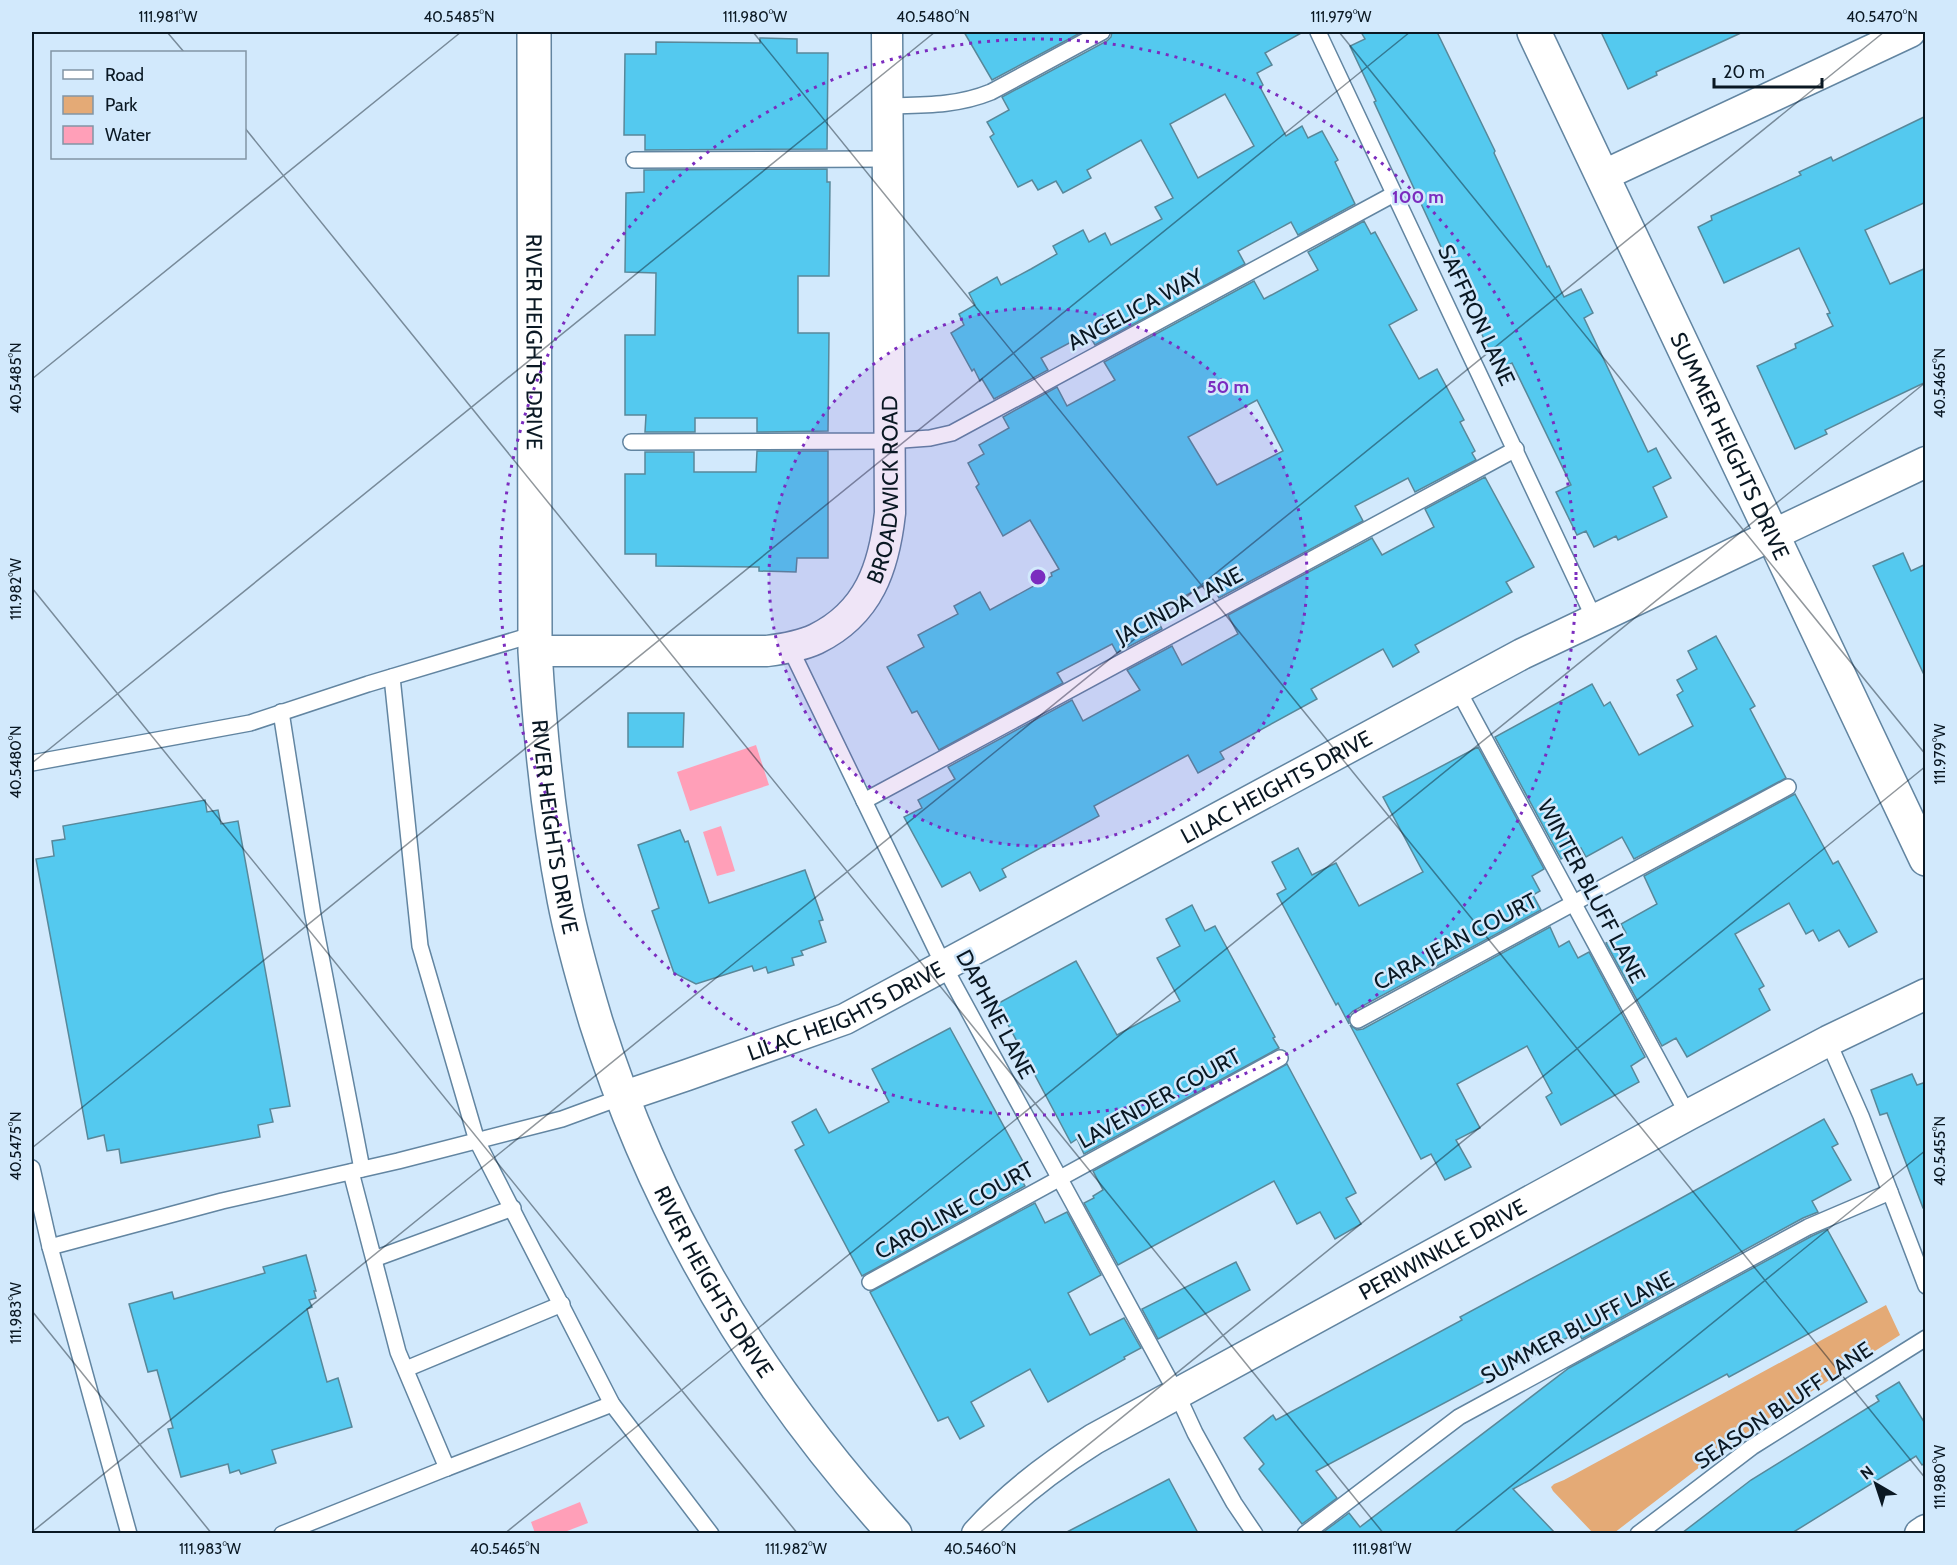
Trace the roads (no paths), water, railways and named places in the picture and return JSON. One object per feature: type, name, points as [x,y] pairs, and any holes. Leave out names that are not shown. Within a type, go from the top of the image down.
[{"type":"street","name":"RIVER HEIGHTS DRIVE","points":[[534,32],[535,642],[540,732],[549,817],[564,901],[585,985],[622,1097],[675,1219],[714,1292],[805,1428],[857,1492],[895,1533]]},
{"type":"street","name":"BROADWICK ROAD","points":[[535,642],[766,651],[790,648],[815,640],[836,627],[858,606],[874,583],[886,543],[890,513],[887,32]]},
{"type":"street","name":"SUMMER HEIGHTS DRIVE","points":[[1534,32],[1926,859]]},
{"type":"street","points":[[1602,176],[1910,32]]},
{"type":"street","name":"LILAC HEIGHTS DRIVE","points":[[622,1097],[832,1024],[945,966],[1457,688],[1594,618],[1926,462]]},
{"type":"street","name":"PERIWINKLE DRIVE","points":[[977,1533],[1006,1503],[1034,1480],[1063,1458],[1094,1439],[1688,1115],[1828,1041],[1926,994]]},
{"type":"street","points":[[1920,1533],[1926,1530]]},
{"type":"lane","points":[[887,106],[943,105],[976,99],[1102,32]]},
{"type":"lane","name":"SAFFRON LANE","points":[[1318,32],[1594,618]]},
{"type":"lane","points":[[634,160],[887,159]]},
{"type":"lane","name":"ANGELICA WAY","points":[[631,442],[889,441],[952,434],[1394,194]]},
{"type":"lane","name":"JACINDA LANE","points":[[864,801],[1516,449]]},
{"type":"lane","points":[[32,763],[249,723],[392,677],[535,642]]},
{"type":"lane","name":"DAPHNE LANE","points":[[790,648],[945,966],[1177,1394],[1195,1434],[1240,1514],[1255,1533]]},
{"type":"lane","points":[[392,677],[420,945],[477,1141],[612,1404],[711,1533]]},
{"type":"lane","name":"WINTER BLUFF LANE","points":[[1457,688],[1688,1115]]},
{"type":"lane","points":[[281,712],[356,1170],[374,1259],[398,1352],[447,1468]]},
{"type":"lane","name":"CARA JEAN COURT","points":[[1358,1020],[1788,787]]},
{"type":"lane","points":[[1828,1041],[1861,1116],[1926,1286]]},
{"type":"lane","name":"LAVENDER COURT","points":[[1060,1178],[1280,1058]]},
{"type":"lane","points":[[50,1247],[222,1201],[562,1119],[622,1097]]},
{"type":"lane","points":[[32,1168],[50,1247],[129,1533]]},
{"type":"lane","name":"CAROLINE COURT","points":[[870,1282],[1060,1178]]},
{"type":"lane","name":"SUMMER BLUFF LANE","points":[[1305,1533],[1459,1417],[1808,1227],[1890,1192]]},
{"type":"lane","points":[[374,1259],[513,1208]]},
{"type":"lane","points":[[406,1369],[562,1304]]},
{"type":"lane","name":"SEASON BLUFF LANE","points":[[1638,1533],[1752,1447],[1926,1338]]},
{"type":"lane","points":[[282,1533],[612,1404]]},
{"type":"water","points":[[756,745],[769,785],[690,811],[677,772]]},
{"type":"water","points":[[721,826],[735,871],[717,876],[703,832]]},
{"type":"water","points":[[580,1502],[588,1523],[562,1533],[535,1533],[531,1522]]}]
